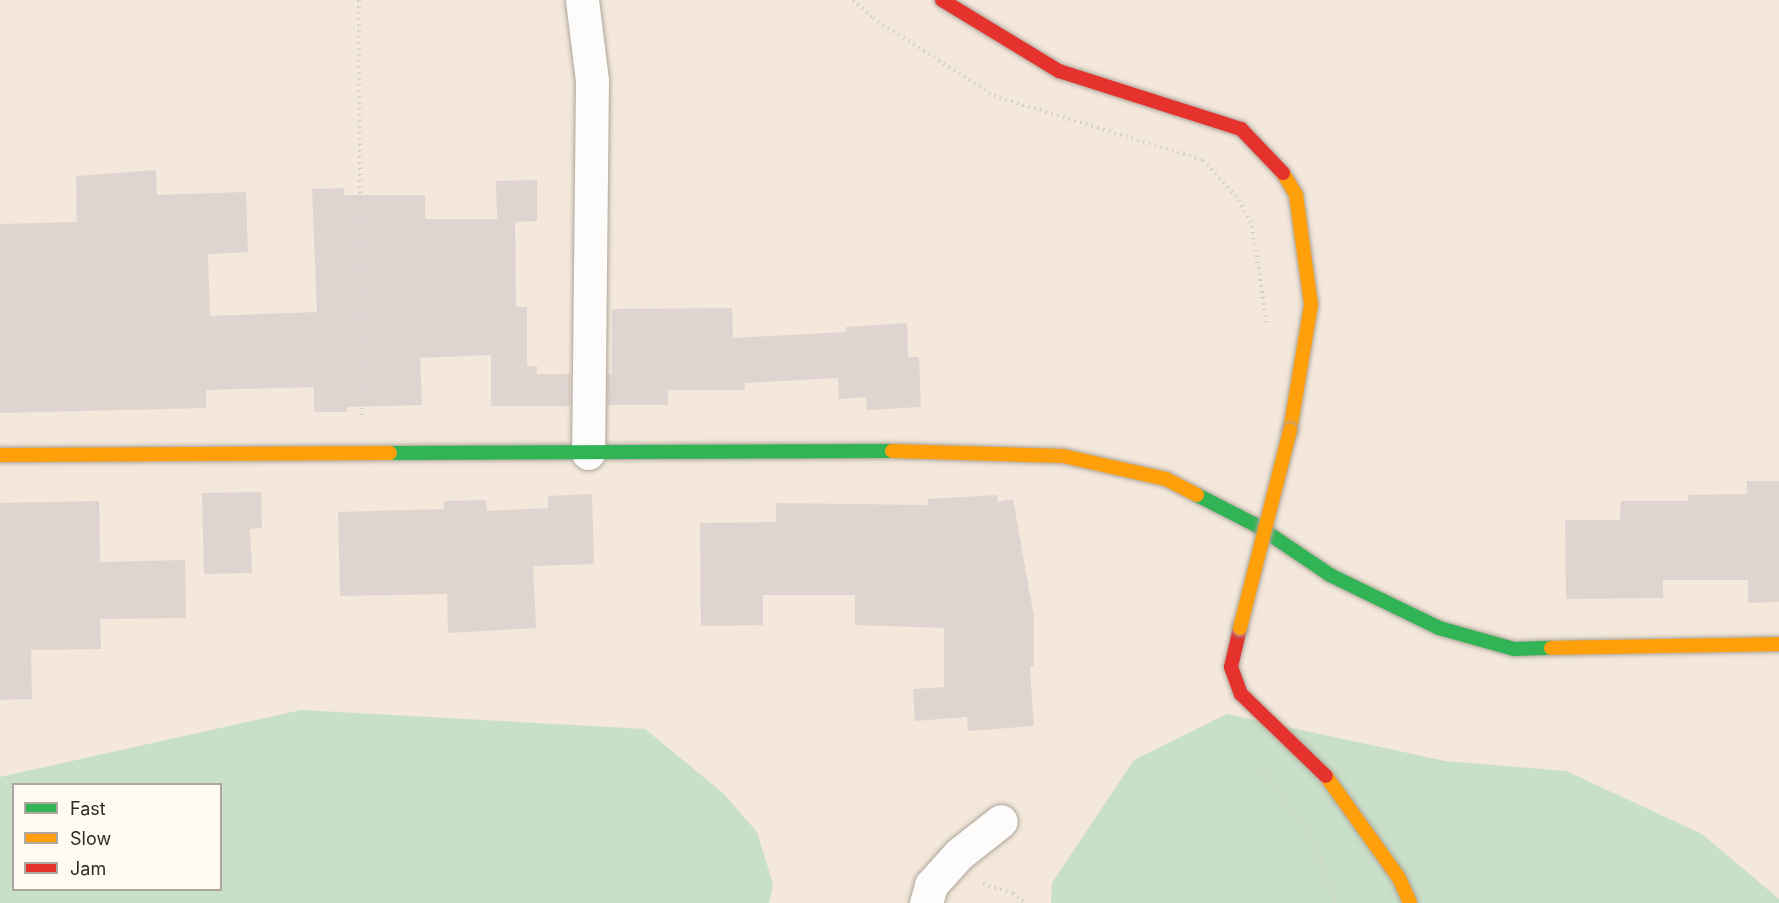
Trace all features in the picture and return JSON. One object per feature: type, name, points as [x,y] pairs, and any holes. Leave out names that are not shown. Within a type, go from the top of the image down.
[{"type":"street","points":[[582,0],[591,81],[588,453]]},
{"type":"street","points":[[942,0],[1059,71],[1241,129],[1278,165],[1296,195],[1311,305],[1290,430],[1231,667],[1241,694],[1326,776],[1399,878],[1410,903]]},
{"type":"street","points":[[0,455],[964,451],[1063,456],[1166,480],[1256,525],[1330,575],[1439,628],[1514,649],[1779,644]]},
{"type":"street","points":[[926,903],[931,885],[952,862],[1001,821]]},
{"type":"path","points":[[359,0],[362,454]]},
{"type":"path","points":[[853,0],[873,18],[994,96],[1203,160],[1239,200],[1252,226],[1268,328]]},
{"type":"path","points":[[1255,760],[1312,840],[1335,903]]},
{"type":"path","points":[[976,882],[1013,893],[1025,903]]},
{"type":"green space","points":[[301,710],[645,729],[723,793],[757,832],[773,884],[769,903],[0,903],[0,777]]},
{"type":"green space","points":[[1227,714],[1445,761],[1566,771],[1702,834],[1779,899],[1779,903],[1051,903],[1052,883],[1134,760]]},
{"type":"building","points":[[156,170],[157,195],[246,192],[248,252],[208,254],[210,316],[317,312],[312,189],[344,188],[344,195],[425,195],[425,219],[497,219],[496,181],[537,180],[537,221],[515,222],[516,307],[527,307],[527,366],[537,366],[537,374],[570,374],[570,406],[491,406],[491,355],[420,358],[422,405],[347,407],[347,412],[314,412],[314,387],[206,390],[206,408],[0,413],[0,224],[77,222],[76,176]]},
{"type":"building","points":[[732,308],[733,338],[846,332],[846,327],[907,323],[908,357],[919,357],[921,407],[867,410],[866,397],[839,399],[838,378],[745,383],[745,390],[668,390],[668,405],[607,405],[608,374],[612,374],[612,309]]},
{"type":"building","points":[[1747,481],[1779,481],[1779,602],[1748,603],[1748,580],[1663,580],[1663,598],[1566,599],[1565,520],[1620,520],[1621,501],[1688,501],[1688,495],[1747,494]]},
{"type":"building","points":[[261,492],[262,528],[250,529],[252,573],[204,574],[202,493]]},
{"type":"building","points":[[592,494],[594,564],[533,566],[536,628],[448,633],[447,594],[340,596],[338,512],[444,509],[444,501],[486,500],[487,511],[548,508],[548,496]]},
{"type":"building","points":[[997,495],[998,502],[1013,499],[1034,617],[1034,667],[1030,667],[1034,726],[968,731],[967,717],[915,721],[913,689],[944,687],[944,628],[855,625],[855,595],[763,595],[763,625],[701,626],[700,523],[776,522],[776,503],[928,505],[928,499]]},
{"type":"building","points":[[99,501],[100,562],[185,560],[186,618],[100,619],[101,649],[31,650],[32,699],[0,700],[0,503]]},
{"type":"traffic: fast","points":[[390,453],[892,451]]},
{"type":"traffic: fast","points":[[1197,495],[1256,525],[1330,575],[1439,628],[1514,649],[1551,648]]},
{"type":"traffic: slow","points":[[1283,173],[1296,195],[1311,305],[1290,430]]},
{"type":"traffic: slow","points":[[1240,628],[1290,430]]},
{"type":"traffic: slow","points":[[892,451],[1063,456],[1166,479],[1197,495]]},
{"type":"traffic: slow","points":[[0,455],[390,453]]},
{"type":"traffic: slow","points":[[1551,648],[1779,644]]},
{"type":"traffic: slow","points":[[1326,776],[1399,878],[1410,903]]},
{"type":"traffic: jam","points":[[942,0],[1059,71],[1241,129],[1283,173]]},
{"type":"traffic: jam","points":[[1240,628],[1231,667],[1241,694],[1326,776]]}]
